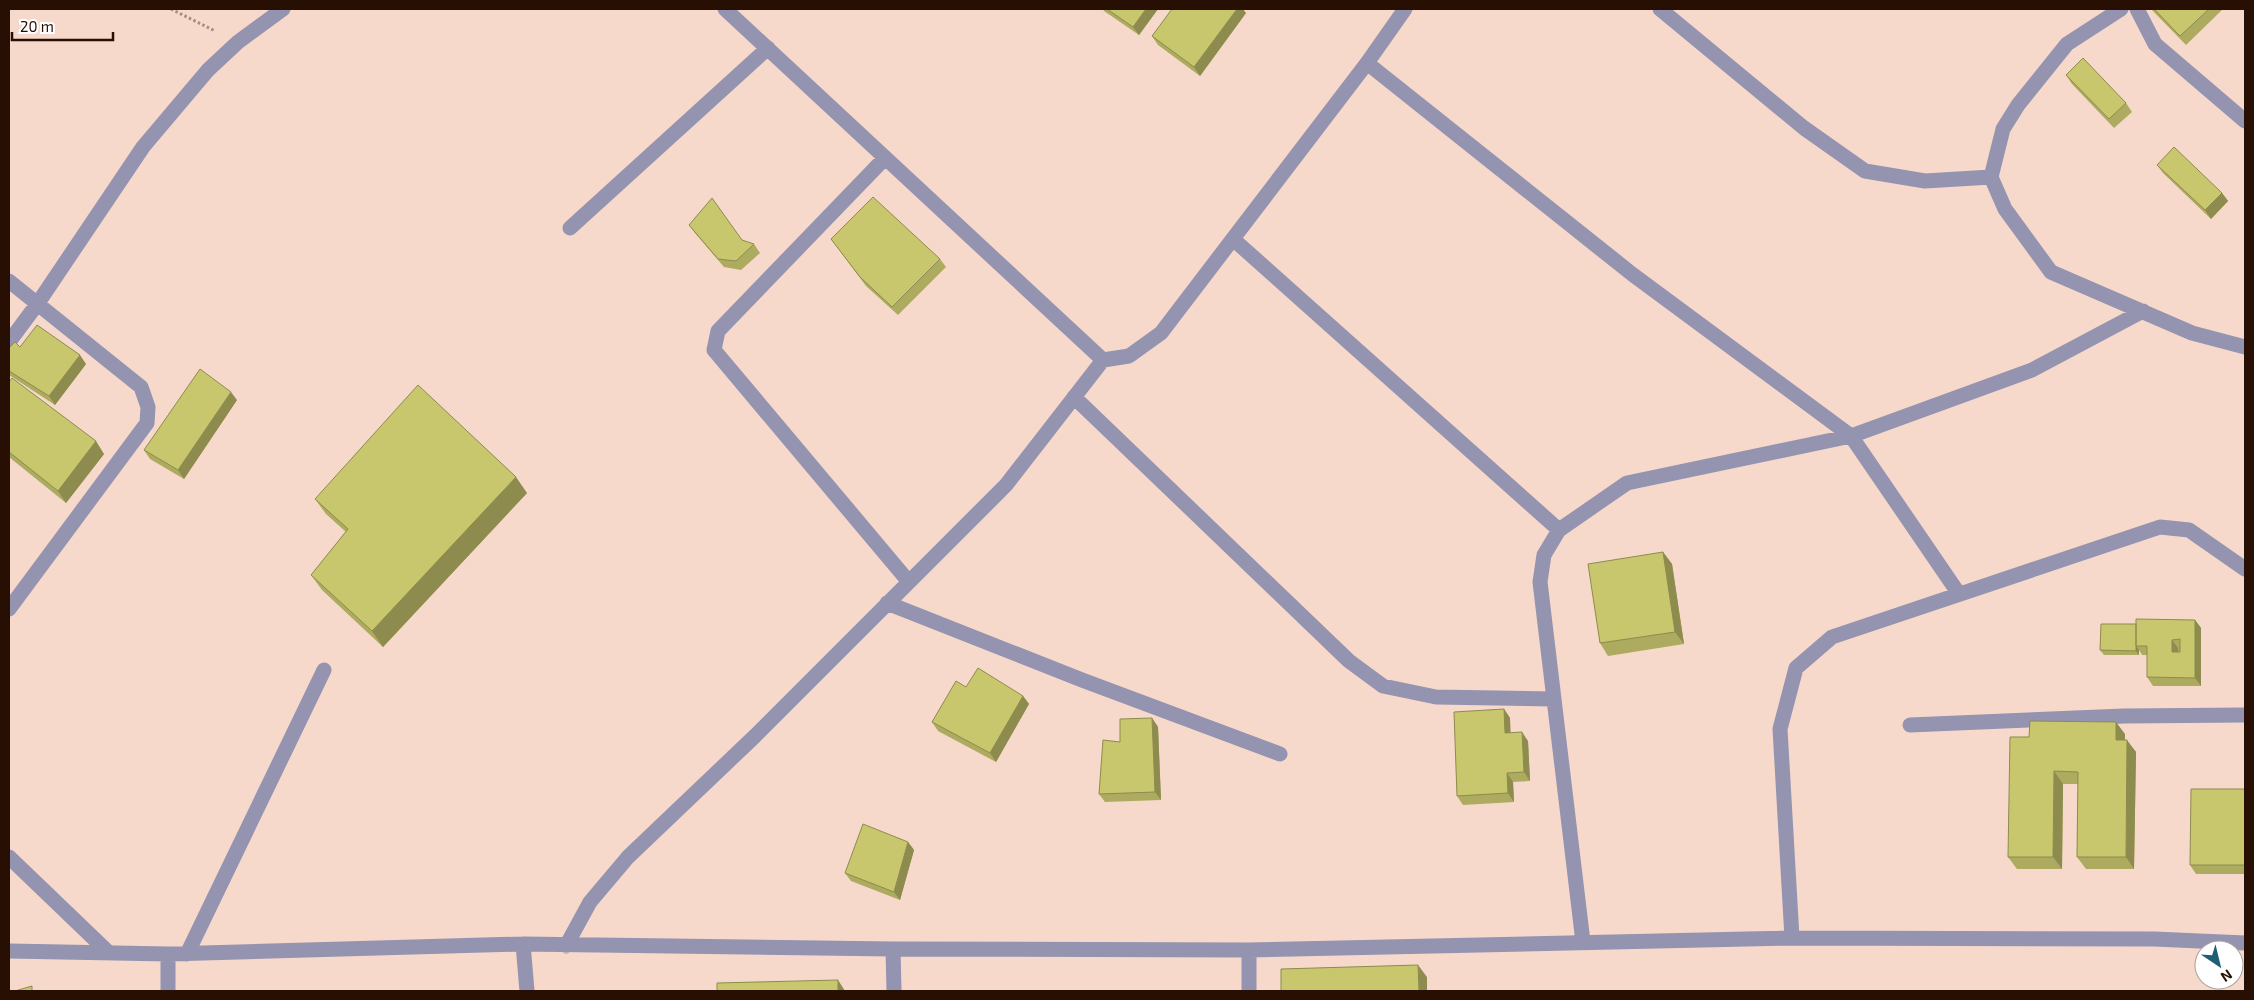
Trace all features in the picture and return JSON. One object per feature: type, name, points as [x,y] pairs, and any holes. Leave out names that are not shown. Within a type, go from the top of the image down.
[{"type":"street","points":[[9,342],[38,303],[143,147],[208,70],[238,42],[283,9]]},
{"type":"street","points":[[726,9],[1103,360]]},
{"type":"street","points":[[566,946],[590,902],[628,857],[755,736],[1006,485],[1103,360],[1129,356],[1161,333],[1367,63],[1405,9]]},
{"type":"street","points":[[1660,9],[1804,128],[1865,171],[1925,181],[1991,177]]},
{"type":"street","points":[[2121,9],[2067,44],[2018,105],[2003,129],[1991,177],[2005,209],[2051,272],[2192,333],[2245,347]]},
{"type":"street","points":[[2137,9],[2156,44],[2245,121]]},
{"type":"street","points":[[570,228],[768,48]]},
{"type":"street","points":[[1367,63],[1632,274],[1851,436],[1959,594]]},
{"type":"street","points":[[885,158],[718,331],[714,350],[909,582]]},
{"type":"street","points":[[1233,239],[1558,530]]},
{"type":"street","points":[[9,281],[141,387],[148,407],[147,423],[9,609]]},
{"type":"street","points":[[1583,942],[1540,582],[1544,556],[1558,530],[1628,483],[1851,436],[2032,370],[2143,311]]},
{"type":"street","points":[[1074,397],[1349,661],[1383,686],[1436,697],[1554,699]]},
{"type":"street","points":[[1792,938],[1780,729],[1796,668],[1832,637],[2160,527],[2189,530],[2245,569]]},
{"type":"street","points":[[887,603],[1082,680],[1280,754]]},
{"type":"street","points":[[187,954],[324,670]]},
{"type":"street","points":[[1910,725],[2124,716],[2245,715]]},
{"type":"street","points":[[9,857],[109,953]]},
{"type":"street","points":[[9,950],[187,954],[523,944],[893,949],[1249,950],[1792,938],[2154,939],[2245,943]]},
{"type":"street","points":[[523,944],[527,991]]},
{"type":"street","points":[[893,949],[894,991]]},
{"type":"street","points":[[1249,950],[1249,991]]},
{"type":"street","points":[[168,954],[168,991]]},
{"type":"path","points":[[170,9],[238,42]]},
{"type":"building","points":[[1107,9],[1146,9],[1133,27]]},
{"type":"building","points":[[1172,9],[1237,9],[1194,67],[1152,36]]},
{"type":"building","points":[[2154,9],[2209,9],[2180,36]]},
{"type":"building","points":[[2083,58],[2126,103],[2109,119],[2066,75]]},
{"type":"building","points":[[2174,147],[2222,193],[2205,210],[2157,165]]},
{"type":"building","points":[[873,197],[940,259],[892,307],[860,277],[831,239]]},
{"type":"building","points":[[712,198],[742,240],[754,244],[736,261],[718,259],[689,225]]},
{"type":"building","points":[[37,325],[80,355],[49,396],[9,371],[9,348],[15,342],[20,347]]},
{"type":"building","points":[[200,369],[231,392],[178,470],[144,450]]},
{"type":"building","points":[[12,378],[96,441],[58,491],[9,452],[9,382]]},
{"type":"building","points":[[418,385],[516,477],[372,631],[311,575],[348,529],[315,499]]},
{"type":"building","points":[[1663,552],[1675,632],[1600,643],[1588,564]]},
{"type":"building","points":[[2136,619],[2195,620],[2195,678],[2147,677],[2147,646],[2136,646]],"holes":[[[2180,639],[2180,652],[2172,652],[2172,640]]]},
{"type":"building","points":[[2101,624],[2136,624],[2136,651],[2100,650]]},
{"type":"building","points":[[978,668],[1023,696],[990,753],[932,722],[956,681],[966,687]]},
{"type":"building","points":[[1504,709],[1505,733],[1522,732],[1524,772],[1507,773],[1508,793],[1457,796],[1454,712]]},
{"type":"building","points":[[1152,718],[1155,792],[1099,794],[1103,740],[1120,742],[1120,719]]},
{"type":"building","points":[[2030,721],[2116,722],[2116,740],[2127,740],[2126,857],[2077,857],[2078,772],[2054,771],[2053,857],[2008,857],[2010,737],[2029,737]]},
{"type":"building","points":[[2191,789],[2245,789],[2245,865],[2190,865]]},
{"type":"building","points":[[863,824],[908,842],[894,892],[845,873]]},
{"type":"building","points":[[1418,965],[1419,991],[1281,991],[1281,969]]},
{"type":"building","points":[[838,980],[838,991],[717,991],[717,983]]},
{"type":"building","points":[[32,986],[32,991],[15,991]]}]
